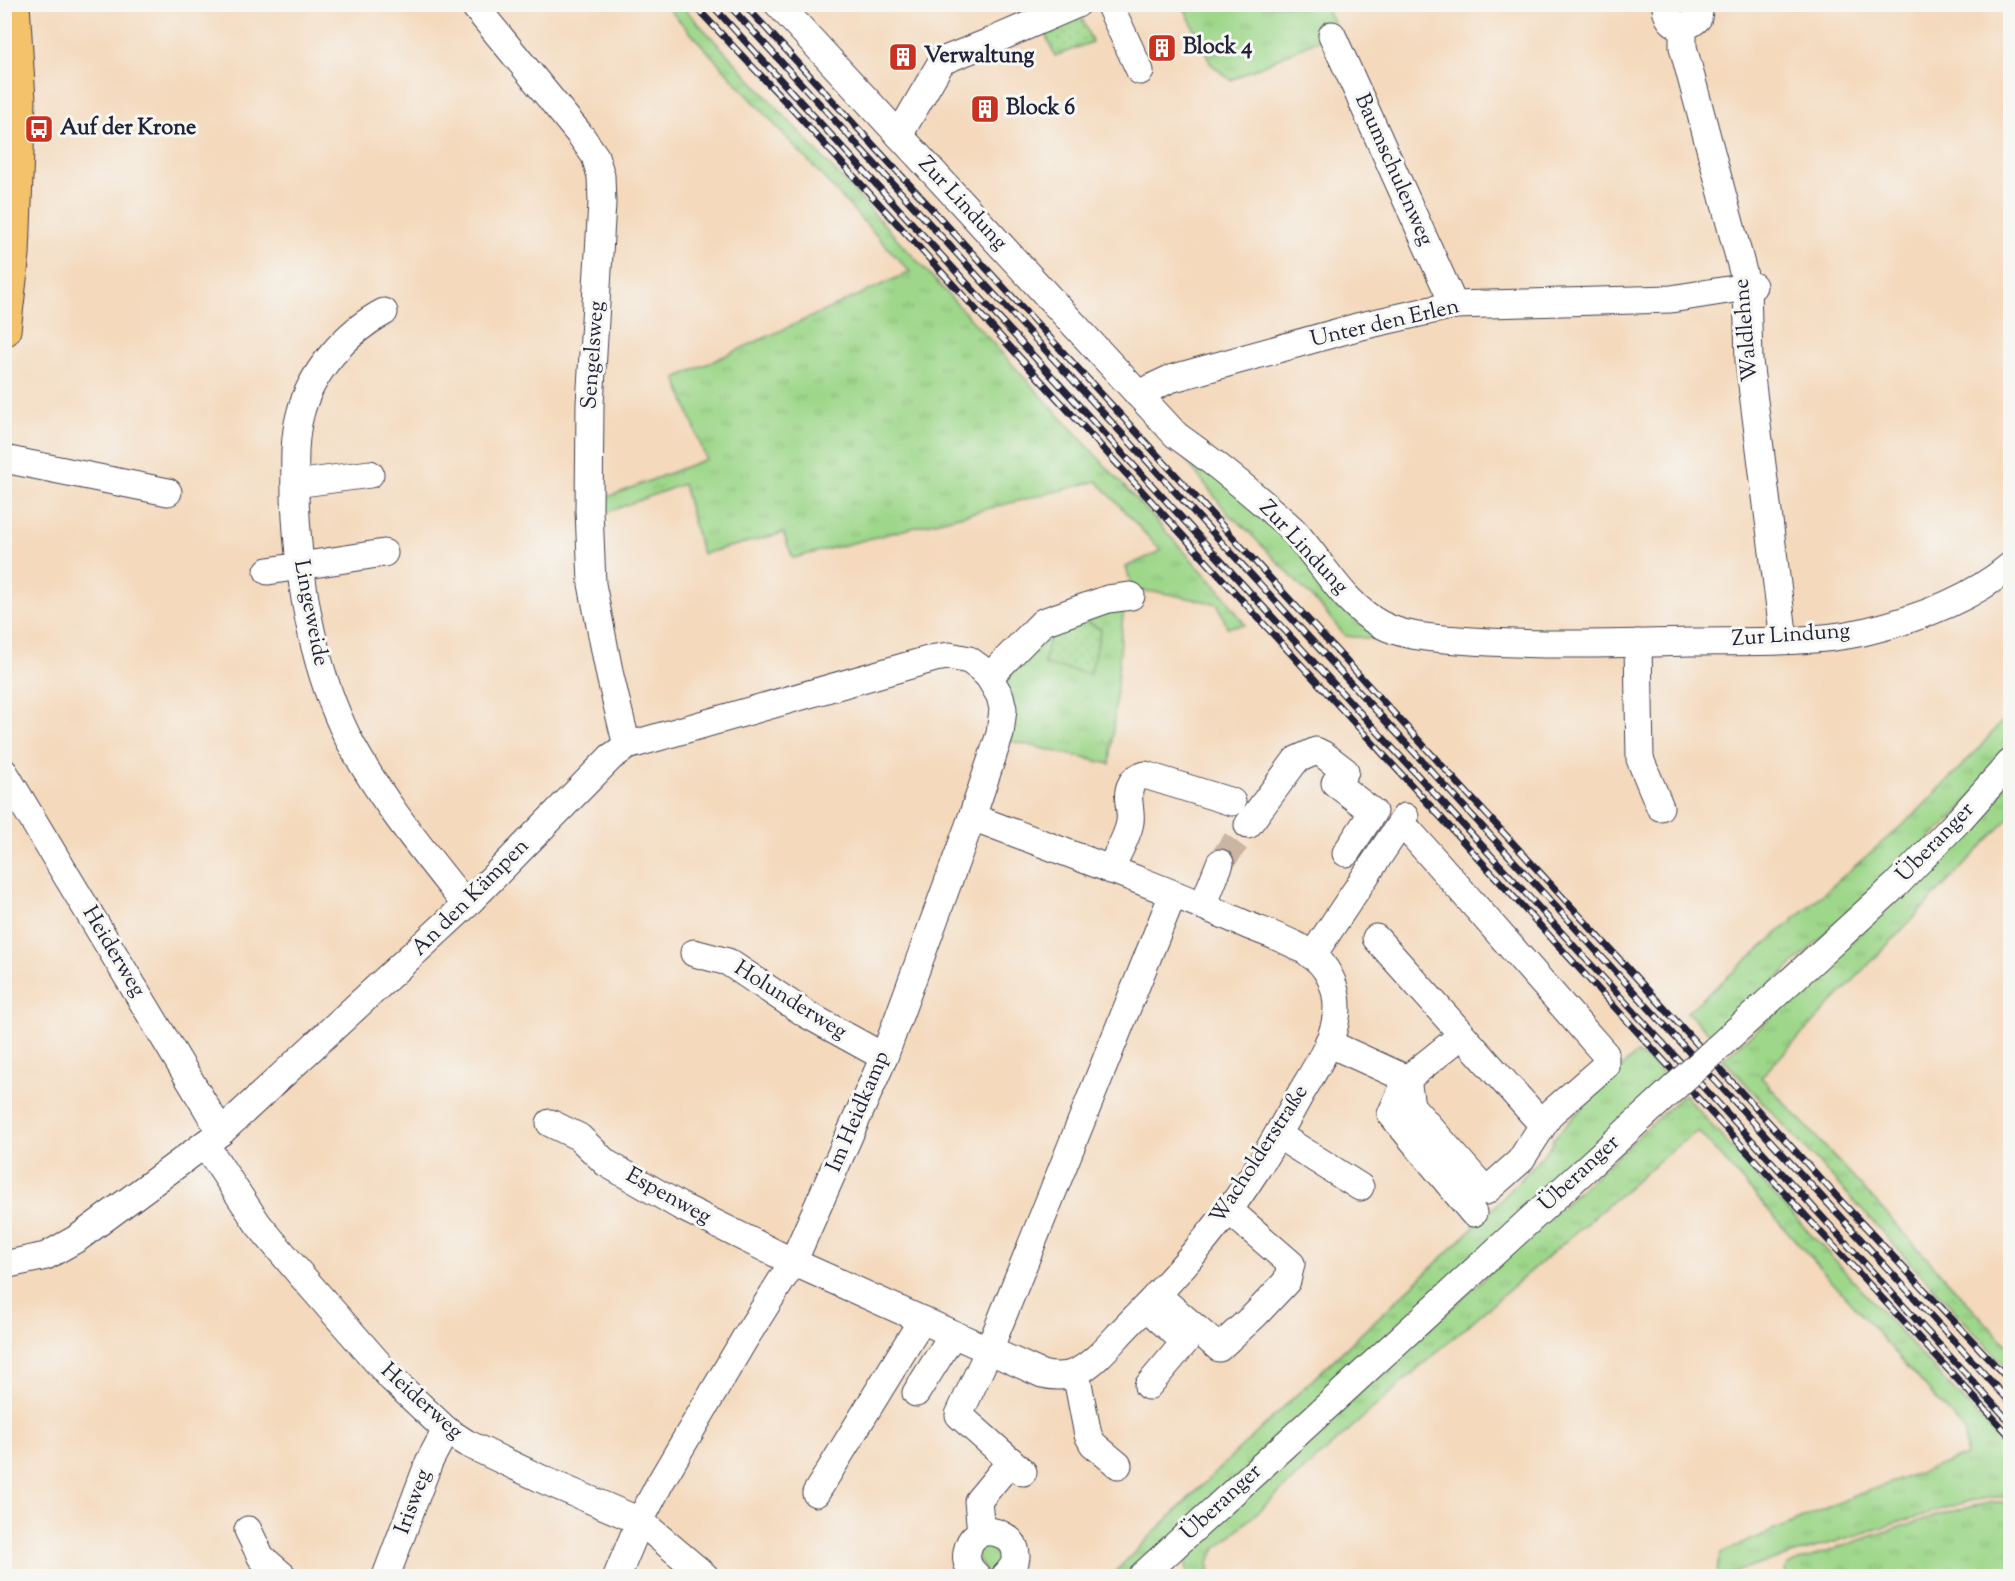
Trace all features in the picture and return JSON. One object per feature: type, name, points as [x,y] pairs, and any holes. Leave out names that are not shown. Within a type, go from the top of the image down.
[{"type":"main road","points":[[4,330],[13,254],[10,189],[19,100],[13,4]]},
{"type":"street","name":"Sengelsweg","points":[[473,4],[581,136],[595,156],[601,176],[599,274],[590,404],[589,510],[592,584],[610,676],[627,746]]},
{"type":"street","name":"Zur Lindung","points":[[778,4],[1176,435],[1228,473],[1292,529],[1356,605],[1382,625],[1398,632],[1427,637],[1499,643],[1638,643],[1822,638],[1853,633],[1914,617],[1981,588],[2010,566]]},
{"type":"street","points":[[899,135],[942,61],[1077,4]]},
{"type":"street","points":[[1109,4],[1140,70]]},
{"type":"street","points":[[1666,4],[1668,18],[1677,25],[1683,26],[1694,23],[1698,18],[1700,4]]},
{"type":"street","name":"Waldlehne","points":[[1683,26],[1683,47],[1750,287],[1749,361],[1784,640]]},
{"type":"street","name":"Baumschulenweg","points":[[1332,35],[1454,305]]},
{"type":"street","name":"Unter den Erlen","points":[[1138,394],[1181,376],[1357,327],[1454,305],[1671,299],[1750,287]]},
{"type":"street","name":"Lingeweide","points":[[384,312],[354,331],[341,344],[320,371],[300,415],[295,460],[297,545],[309,621],[323,677],[348,738],[379,790],[466,905]]},
{"type":"street","points":[[4,459],[168,492]]},
{"type":"street","points":[[295,484],[369,474]]},
{"type":"street","points":[[268,571],[384,553]]},
{"type":"street","points":[[989,678],[1043,622],[1108,599],[1131,596]]},
{"type":"street","points":[[1638,643],[1640,759],[1660,807]]},
{"type":"street","name":"An den Kämpen","points":[[4,1265],[46,1256],[78,1238],[213,1138],[466,905],[611,757],[627,746],[935,658],[961,657],[980,668],[989,678]]},
{"type":"street","name":"Im Heidkamp","points":[[617,1576],[640,1521],[660,1483],[793,1262],[884,1056],[1000,734],[1003,710],[1000,696],[989,678]]},
{"type":"street","points":[[1248,825],[1296,759],[1316,751],[1345,771],[1335,783],[1373,812],[1346,853]]},
{"type":"street","name":"Überanger","points":[[1158,1571],[1715,1050],[1896,885],[2010,763]]},
{"type":"street","name":"Heiderweg","points":[[4,772],[213,1138],[258,1224],[293,1266],[392,1379],[446,1430],[466,1443],[546,1481],[640,1521],[705,1576]]},
{"type":"street","points":[[1110,870],[1130,825],[1131,811],[1128,791],[1131,783],[1137,777],[1145,775],[1232,802]]},
{"type":"street","name":"Wacholderstraße","points":[[972,817],[1203,906],[1300,949],[1324,967],[1331,978],[1336,995],[1336,1019],[1328,1043],[1278,1134],[1229,1210],[1151,1301],[1096,1358],[1076,1373]]},
{"type":"street","points":[[1312,956],[1402,821],[1605,1054],[1605,1066],[1551,1113],[1520,1161],[1486,1191],[1411,1106],[1407,1079]]},
{"type":"street","points":[[1203,906],[1220,863]]},
{"type":"street","points":[[981,1533],[978,1501],[1017,1467],[959,1415],[989,1350],[1173,894]]},
{"type":"street","points":[[1376,938],[1542,1124]]},
{"type":"street","name":"Holunderweg","points":[[694,953],[728,962],[806,1014],[884,1056]]},
{"type":"street","points":[[1462,1035],[1407,1079],[1391,1114],[1473,1213]]},
{"type":"street","points":[[1328,1043],[1407,1079]]},
{"type":"street","name":"Espenweg","points":[[550,1123],[579,1137],[606,1163],[671,1200],[793,1262]]},
{"type":"street","points":[[1278,1134],[1360,1187]]},
{"type":"street","points":[[1151,1301],[1219,1348],[1287,1281],[1291,1264],[1229,1210]]},
{"type":"street","points":[[793,1262],[1042,1374],[1066,1376],[1076,1373],[1088,1435],[1093,1444],[1118,1465]]},
{"type":"street","points":[[1148,1386],[1185,1342],[1151,1301]]},
{"type":"street","points":[[816,1493],[921,1320]]},
{"type":"street","points":[[916,1393],[953,1334]]},
{"type":"street","name":"Irisweg","points":[[386,1576],[429,1462],[446,1430]]},
{"type":"street","points":[[248,1530],[261,1557],[283,1576]]},
{"type":"street","points":[[977,1576],[968,1564],[966,1555],[969,1546],[981,1533],[997,1532],[1011,1540],[1016,1556],[1011,1575]]},
{"type":"green space","points":[[665,5],[681,5],[743,71],[1225,596],[1245,625],[1227,627],[1218,604],[1158,592],[1133,591],[1126,567],[1161,551],[1097,481],[793,558],[783,533],[702,554],[683,484],[600,515],[600,500],[706,459],[676,378],[910,272]]},
{"type":"green space","points":[[1183,5],[1325,5],[1337,31],[1231,80],[1211,64]]},
{"type":"green space","points":[[1081,16],[1092,42],[1055,56],[1044,31]]},
{"type":"green space","points":[[1169,438],[1224,480],[1389,640],[1345,636],[1323,609],[1243,526],[1229,515]]},
{"type":"green space","points":[[1124,603],[1110,764],[1010,741],[1007,686],[1010,670],[1045,629]]},
{"type":"green space","points":[[1076,617],[1101,629],[1090,674],[1044,664],[1051,630]]},
{"type":"green space","points":[[2010,712],[2010,751],[1954,817],[1713,1037],[1687,1012],[1916,813],[1980,747]]},
{"type":"green space","points":[[2010,781],[2010,817],[1761,1077],[2010,1349],[2010,1371],[1723,1059],[1783,1007],[1906,890]]},
{"type":"green space","points":[[1636,1054],[1669,1077],[1132,1576],[1111,1576],[1244,1445],[1491,1210],[1534,1165],[1554,1142],[1552,1140],[1610,1078]]},
{"type":"green space","points":[[1684,1094],[2010,1451],[2010,1497],[1969,1501],[1716,1576],[1721,1553],[1854,1496],[1966,1456],[1965,1431],[1698,1131],[1674,1148],[1416,1370],[1216,1549],[1209,1562],[1209,1576],[1188,1576],[1186,1564],[1189,1549]]},
{"type":"green space","points":[[1993,1502],[2010,1502],[2010,1576],[1787,1576],[1785,1570],[1787,1565],[1915,1522]]},
{"type":"green space","points":[[977,1543],[1008,1547],[993,1574],[986,1574],[973,1549]]},
{"type":"tunnel","points":[[1220,863],[1248,825]]},
{"type":"railway","points":[[693,4],[784,100],[2010,1436]]},
{"type":"railway","points":[[711,4],[2010,1422]]},
{"type":"railway","points":[[728,4],[2010,1402]]},
{"type":"railway","points":[[744,4],[1841,1201],[2010,1381]]},
{"type":"place","name":"Block 4","points":[[1162,48]]},
{"type":"place","name":"Verwaltung","points":[[903,57]]},
{"type":"place","name":"Block 6","points":[[985,109]]},
{"type":"place","name":"Auf der Krone","points":[[39,129]]}]
